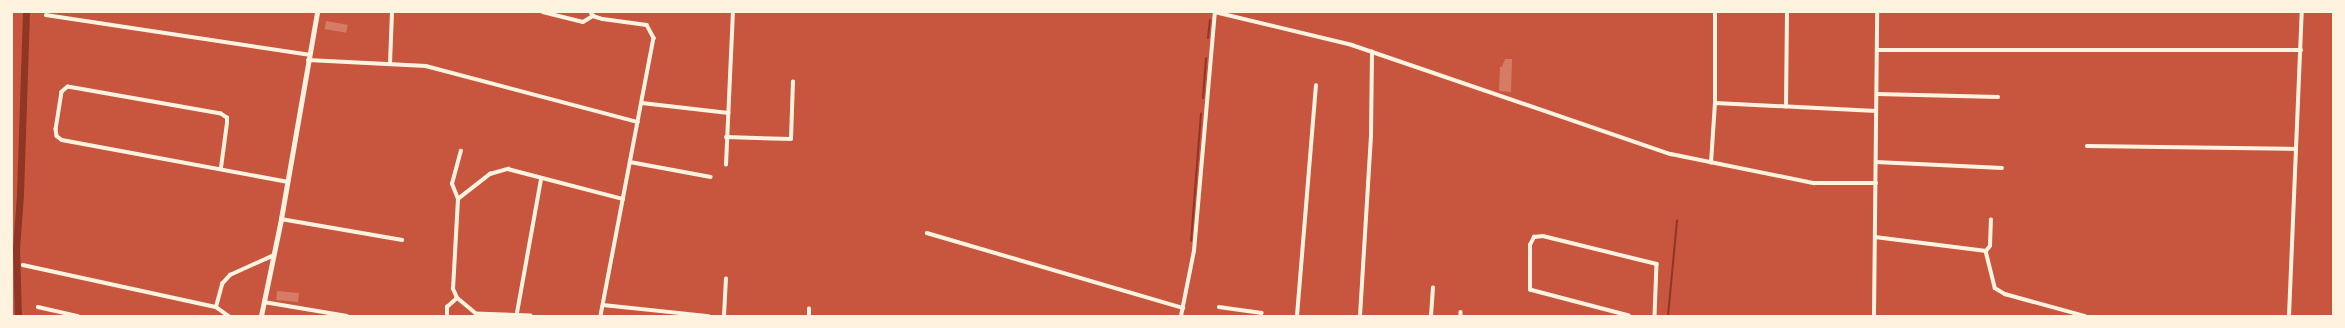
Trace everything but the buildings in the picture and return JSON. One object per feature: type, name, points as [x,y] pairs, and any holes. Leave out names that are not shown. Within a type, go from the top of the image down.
[{"type":"street","points":[[261,316],[288,182],[317,12]]},
{"type":"street","points":[[390,64],[392,12]]},
{"type":"street","points":[[543,12],[583,22],[592,14],[636,22],[647,26],[653,34],[653,47],[602,316]]},
{"type":"street","points":[[726,165],[726,137],[733,12]]},
{"type":"street","points":[[1181,316],[1194,251],[1215,12],[1322,36],[1671,154],[1814,183],[1876,183]]},
{"type":"street","points":[[1711,163],[1714,103],[1715,12]]},
{"type":"street","points":[[1786,107],[1787,12]]},
{"type":"street","points":[[1874,316],[1877,12]]},
{"type":"street","points":[[2288,316],[2302,12]]},
{"type":"street","points":[[46,15],[309,57],[426,66],[638,122]]},
{"type":"street","points":[[1877,50],[2301,50]]},
{"type":"street","points":[[1360,316],[1371,135],[1372,52]]},
{"type":"street","points":[[726,137],[791,139],[793,82]]},
{"type":"street","points":[[1297,316],[1316,86]]},
{"type":"street","points":[[221,168],[227,118],[221,114],[68,87],[62,92],[57,136],[62,140],[221,168],[288,182]]},
{"type":"street","points":[[1877,94],[1998,97]]},
{"type":"street","points":[[642,103],[728,113]]},
{"type":"street","points":[[1714,103],[1876,111]]},
{"type":"street","points":[[2087,146],[2296,149]]},
{"type":"street","points":[[461,151],[452,184],[458,199],[453,289],[457,298],[476,314]]},
{"type":"street","points":[[630,162],[711,177]]},
{"type":"street","points":[[1876,162],[2002,168]]},
{"type":"street","points":[[458,199],[497,170],[508,169],[541,179],[623,199]]},
{"type":"street","points":[[517,313],[541,179]]},
{"type":"street","points":[[281,219],[402,240]]},
{"type":"street","points":[[1986,251],[1990,246],[1991,220]]},
{"type":"street","points":[[927,233],[1183,308]]},
{"type":"street","points":[[1629,316],[1530,290],[1530,245],[1534,237],[1543,236],[1657,264],[1655,316]]},
{"type":"street","points":[[1875,237],[1986,251]]},
{"type":"street","points":[[1986,251],[1995,288],[2005,294],[2085,316]]},
{"type":"street","points":[[216,307],[222,284],[230,275],[272,256]]},
{"type":"street","points":[[23,265],[216,307],[229,316]]},
{"type":"street","points":[[724,316],[726,279]]},
{"type":"street","points":[[1430,316],[1434,288]]},
{"type":"street","points":[[447,316],[447,307],[457,298]]},
{"type":"street","points":[[264,302],[347,316]]},
{"type":"street","points":[[603,305],[708,316]]},
{"type":"street","points":[[38,307],[78,316]]},
{"type":"street","points":[[1219,307],[1262,313]]},
{"type":"street","points":[[809,309],[809,316]]},
{"type":"street","points":[[1244,311],[1244,316]]},
{"type":"street","points":[[471,316],[476,314],[517,313],[532,316]]},
{"type":"waterway","points":[[18,316],[16,249],[20,194],[26,12]]},
{"type":"waterway","points":[[1208,38],[1210,20]]},
{"type":"waterway","points":[[1203,98],[1206,58]]},
{"type":"waterway","points":[[1191,241],[1201,113]]},
{"type":"waterway","points":[[1668,316],[1677,220]]}]
